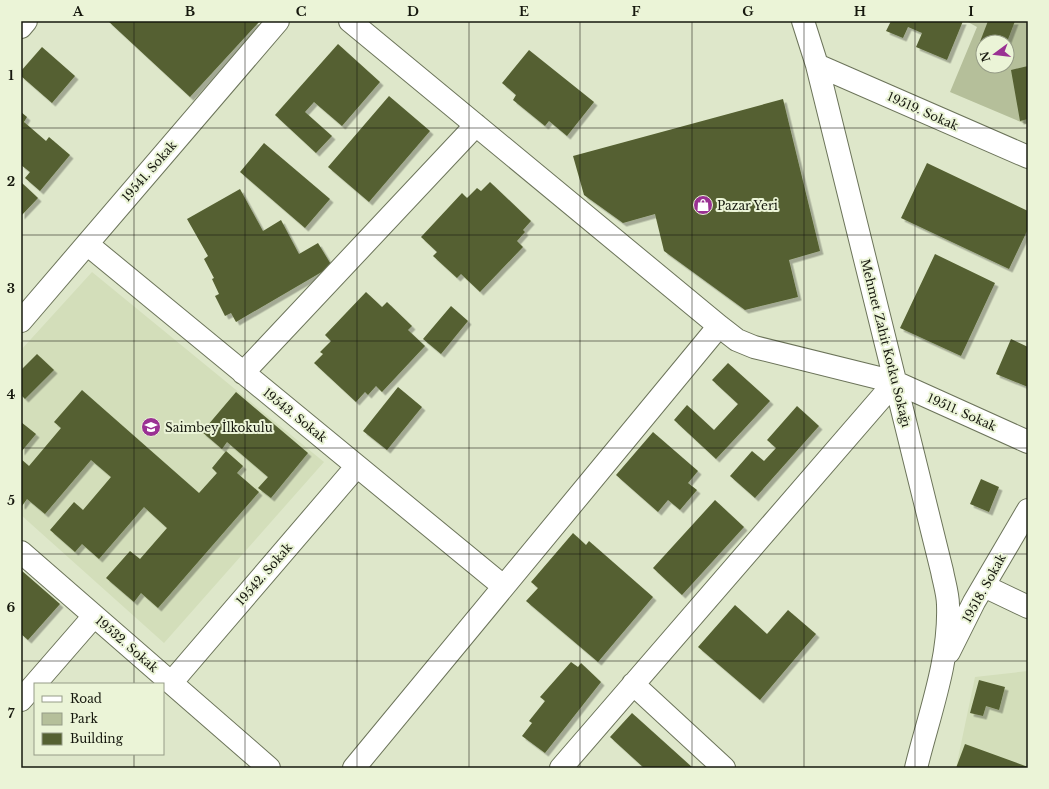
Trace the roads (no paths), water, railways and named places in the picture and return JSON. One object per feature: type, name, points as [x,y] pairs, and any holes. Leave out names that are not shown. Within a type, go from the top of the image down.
[{"type":"street","points":[[21,27],[26,21]]},
{"type":"street","name":"19541. Sokak","points":[[21,321],[278,21]]},
{"type":"street","name":"19511. Sokak","points":[[350,21],[737,340],[754,347],[895,382],[1028,442]]},
{"type":"street","name":"Mehmet Zahit Kotku Sokağı","points":[[803,21],[817,65],[942,571],[948,604],[947,631],[942,667]]},
{"type":"street","name":"19519. Sokak","points":[[817,65],[1028,157]]},
{"type":"street","points":[[244,373],[476,125]]},
{"type":"street","name":"19543. Sokak","points":[[87,244],[503,586]]},
{"type":"street","points":[[354,768],[719,326]]},
{"type":"street","points":[[561,768],[895,382]]},
{"type":"street","name":"19542. Sokak","points":[[171,683],[357,466]]},
{"type":"street","name":"19518. Sokak","points":[[942,667],[979,594],[1028,510]]},
{"type":"street","name":"19532. Sokak","points":[[21,552],[270,768]]},
{"type":"street","points":[[948,604],[979,594],[1028,607]]},
{"type":"street","points":[[24,692],[94,616]]},
{"type":"street","points":[[916,768],[942,667]]},
{"type":"street","points":[[633,684],[725,768]]},
{"type":"place","name":"Pazar Yeri","points":[[703,205]]},
{"type":"place","name":"Saimbey İlkokulu","points":[[151,427]]}]
